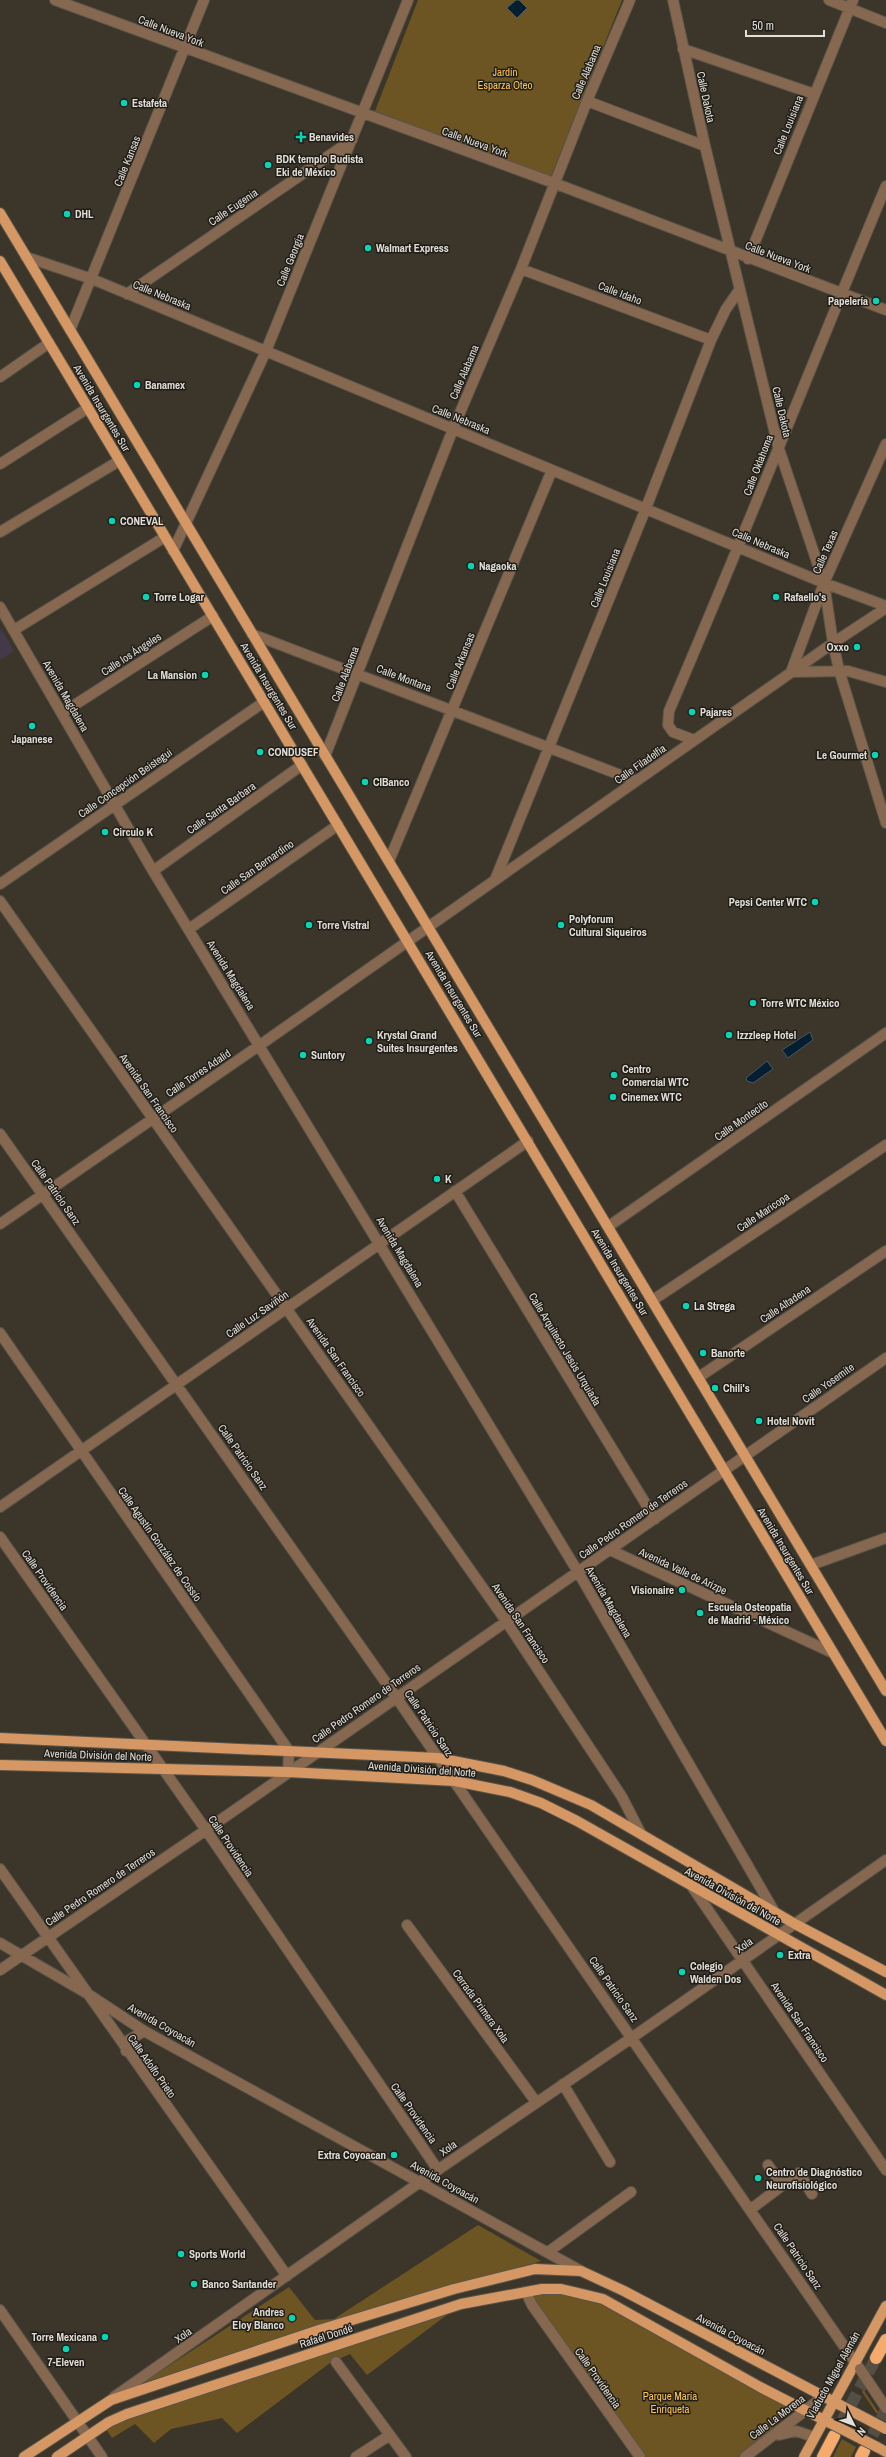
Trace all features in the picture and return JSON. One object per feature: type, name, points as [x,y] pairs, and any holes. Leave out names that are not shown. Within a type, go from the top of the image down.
[{"type":"highway","points":[[876,2358],[886,2340]]},
{"type":"highway","points":[[823,2457],[834,2436]]},
{"type":"main road","name":"Avenida Insurgentes Sur","points":[[0,213],[186,525],[609,1226],[698,1378],[886,1691]]},
{"type":"main road","name":"Avenida Insurgentes Sur","points":[[0,261],[886,1741]]},
{"type":"main road","name":"Avenida División del Norte","points":[[0,1738],[146,1746],[317,1751],[438,1758],[504,1771],[532,1780],[591,1805],[795,1924],[886,1972]]},
{"type":"main road","name":"Avenida División del Norte","points":[[0,1765],[288,1772],[455,1781],[497,1789],[541,1803],[577,1821],[693,1888],[886,1995]]},
{"type":"main road","name":"Rafaél Dondé","points":[[111,2400],[326,2328],[454,2289],[535,2269],[581,2271]]},
{"type":"main road","name":"Avenida Coyoacán","points":[[581,2271],[624,2291],[886,2429]]},
{"type":"main road","name":"Rafaél Dondé","points":[[88,2435],[127,2414],[461,2304],[526,2292],[561,2289],[579,2292],[602,2299],[805,2411]]},
{"type":"main road","name":"Viaducto Miguel Alemán","points":[[804,2457],[814,2437],[827,2421],[837,2403],[886,2306]]},
{"type":"main road","name":"Xola","points":[[24,2457],[77,2420],[111,2400]]},
{"type":"main road","points":[[805,2411],[883,2451],[884,2457]]},
{"type":"main road","points":[[57,2457],[88,2435]]},
{"type":"street","name":"Calle Nueva York","points":[[55,0],[184,49],[554,183],[748,259],[886,310]]},
{"type":"street","name":"Calle Kansas","points":[[70,330],[92,280],[204,0]]},
{"type":"street","name":"Calle Georgia","points":[[173,551],[266,351],[408,0]]},
{"type":"street","name":"Calle Alabama","points":[[325,756],[452,428],[521,269],[587,101],[630,0]]},
{"type":"street","name":"Calle Dakota","points":[[673,0],[705,146],[778,446],[824,583],[833,643],[839,670],[886,823]]},
{"type":"street","points":[[829,0],[851,4],[886,23]]},
{"type":"street","name":"Calle Louisiana","points":[[748,259],[851,4]]},
{"type":"street","points":[[683,49],[814,94]]},
{"type":"street","points":[[587,101],[705,146]]},
{"type":"street","name":"Calle Eugenia","points":[[127,294],[352,140]]},
{"type":"street","name":"Calle Oklahoma","points":[[694,740],[673,732],[668,725],[669,711],[739,547],[778,446],[886,186]]},
{"type":"street","name":"Calle Nebraska","points":[[26,257],[127,294],[824,583],[886,607]]},
{"type":"street","name":"Calle Idaho","points":[[521,269],[711,340]]},
{"type":"street","name":"Calle Louisiana","points":[[496,880],[646,508],[711,340],[726,309],[740,289]]},
{"type":"street","points":[[0,377],[49,343]]},
{"type":"street","points":[[0,464],[88,408]]},
{"type":"street","name":"Calle Texas","points":[[791,672],[824,583],[886,444]]},
{"type":"street","points":[[0,532],[119,461]]},
{"type":"street","name":"Calle Arkansas","points":[[389,861],[552,470]]},
{"type":"street","points":[[14,630],[165,537]]},
{"type":"street","name":"Avenida Magdalena","points":[[0,607],[116,804],[153,871],[260,1045],[578,1572],[774,1912]]},
{"type":"street","name":"Calle Filadelfia","points":[[408,941],[886,607]]},
{"type":"street","name":"Calle los Ángeles","points":[[62,713],[213,616]]},
{"type":"street","name":"Calle Montana","points":[[252,634],[358,673],[636,781]]},
{"type":"street","points":[[791,672],[839,670],[861,673],[886,682]]},
{"type":"street","name":"Calle Concepción Beistegui","points":[[0,884],[264,702]]},
{"type":"street","name":"Calle Santa Barbara","points":[[153,871],[302,765]]},
{"type":"street","name":"Calle San Bernardino","points":[[189,930],[338,825]]},
{"type":"street","name":"Avenida San Francisco","points":[[0,901],[152,1118],[288,1308],[506,1621],[622,1796],[641,1834]]},
{"type":"street","name":"Calle Torres Adalid","points":[[0,1224],[408,941]]},
{"type":"street","name":"Calle Montecito","points":[[609,1226],[886,1033]]},
{"type":"street","name":"Calle Patricio Sanz","points":[[0,1134],[178,1384],[455,1781],[633,2037],[886,2408]]},
{"type":"street","name":"Calle Luz Saviñón","points":[[0,1507],[528,1141]]},
{"type":"street","name":"Calle Maricopa","points":[[653,1300],[886,1145]]},
{"type":"street","name":"Calle Arquitecto Jesús Urquiada","points":[[455,1191],[655,1519]]},
{"type":"street","name":"Calle Altadena","points":[[698,1378],[886,1251]]},
{"type":"street","name":"Calle Agustín González de Cossío","points":[[0,1333],[289,1751]]},
{"type":"street","name":"Calle Yosemite","points":[[745,1456],[885,1361]]},
{"type":"street","name":"Calle Pedro Romero de Terreros","points":[[0,1970],[206,1830],[317,1751],[745,1456]]},
{"type":"street","name":"Calle Providencia","points":[[0,1537],[206,1830],[438,2170]]},
{"type":"street","points":[[811,1565],[886,1538]]},
{"type":"street","name":"Avenida Valle de Arizpe","points":[[610,1550],[833,1653]]},
{"type":"street","points":[[288,1772],[289,1751]]},
{"type":"street","name":"Xola","points":[[111,2400],[420,2182],[633,2037],[886,1860]]},
{"type":"street","name":"Calle Adolfo Prieto","points":[[0,1869],[47,1938],[88,1994],[126,2051],[287,2276]]},
{"type":"street","name":"Avenida San Francisco","points":[[693,1888],[744,1960],[886,2170]]},
{"type":"street","name":"Cerrada Primera Xola","points":[[407,1925],[536,2102]]},
{"type":"street","name":"Avenida Coyoacán","points":[[0,1943],[22,1954],[88,1994],[144,2031],[581,2271]]},
{"type":"street","points":[[126,2051],[129,2040],[144,2031]]},
{"type":"street","points":[[563,2084],[610,2162]]},
{"type":"street","points":[[768,2165],[782,2185]]},
{"type":"street","points":[[751,2209],[799,2173],[812,2194]]},
{"type":"street","points":[[548,2252],[631,2192]]},
{"type":"street","name":"Calle Providencia","points":[[526,2292],[532,2305],[640,2457]]},
{"type":"street","points":[[0,2310],[102,2457]]},
{"type":"street","points":[[336,2362],[406,2457]]},
{"type":"street","name":"Calle La Morena","points":[[745,2457],[824,2396]]},
{"type":"street","points":[[765,2442],[791,2431],[802,2432],[814,2437]]},
{"type":"street","points":[[356,2457],[390,2435]]},
{"type":"shaded area","points":[[2,629],[14,651],[0,660],[0,630]]},
{"type":"green space","name":"Jardín Esparza Oteo","points":[[418,0],[622,0],[549,181],[375,111]]},
{"type":"green space","points":[[478,2225],[541,2261],[312,2328],[138,2386],[289,2287],[315,2320],[334,2319]]},
{"type":"green space","name":"Parque María Enriqueta","points":[[554,2294],[582,2297],[611,2307],[793,2409],[771,2430],[738,2457],[643,2457],[531,2295]]},
{"type":"green space","points":[[456,2308],[367,2375],[350,2354],[330,2363],[237,2433],[222,2418],[171,2429],[154,2443],[135,2424],[112,2438],[106,2429],[125,2419]]},
{"type":"green space","points":[[863,2389],[879,2413],[876,2413],[862,2392]]},
{"type":"green space","points":[[842,2439],[856,2447],[851,2457],[833,2457]]},
{"type":"water","points":[[516,0],[519,0],[527,8],[517,18],[507,8]]},
{"type":"water","points":[[810,1032],[813,1040],[788,1058],[782,1050]]},
{"type":"water","points":[[767,1061],[773,1069],[753,1083],[747,1081],[746,1078]]},
{"type":"tunnel","points":[[834,2436],[876,2358]]},
{"type":"tunnel","points":[[864,2451],[886,2410]]},
{"type":"place","name":"Estafeta","points":[[124,103]]},
{"type":"place","name":"Benavides","points":[[301,137]]},
{"type":"place","name":"BDK templo Budista Eki de México","points":[[268,165]]},
{"type":"place","name":"DHL","points":[[67,214]]},
{"type":"place","name":"Walmart Express","points":[[368,248]]},
{"type":"place","name":"Papelería","points":[[876,301]]},
{"type":"place","name":"Banamex","points":[[137,385]]},
{"type":"place","name":"CONEVAL","points":[[112,521]]},
{"type":"place","name":"Nagaoka","points":[[471,566]]},
{"type":"place","name":"Torre Logar","points":[[146,597]]},
{"type":"place","name":"Rafaello's","points":[[776,597]]},
{"type":"place","name":"Oxxo","points":[[857,647]]},
{"type":"place","name":"La Mansion","points":[[205,675]]},
{"type":"place","name":"Pajares","points":[[692,712]]},
{"type":"place","name":"Japanese","points":[[32,726]]},
{"type":"place","name":"CONDUSEF","points":[[260,752]]},
{"type":"place","name":"Le Gourmet","points":[[875,755]]},
{"type":"place","name":"CIBanco","points":[[365,782]]},
{"type":"place","name":"Circulo K","points":[[105,832]]},
{"type":"place","name":"Pepsi Center WTC","points":[[815,902]]},
{"type":"place","name":"Torre Vistral","points":[[309,925]]},
{"type":"place","name":"Polyforum Cultural Siqueiros","points":[[561,925]]},
{"type":"place","name":"Torre WTC México","points":[[753,1003]]},
{"type":"place","name":"Izzzleep Hotel","points":[[729,1035]]},
{"type":"place","name":"Krystal Grand Suites Insurgentes","points":[[369,1041]]},
{"type":"place","name":"Suntory","points":[[303,1055]]},
{"type":"place","name":"Centro Comercial WTC","points":[[614,1075]]},
{"type":"place","name":"Cinemex WTC","points":[[613,1097]]},
{"type":"place","name":"K","points":[[437,1179]]},
{"type":"place","name":"La Strega","points":[[686,1306]]},
{"type":"place","name":"Banorte","points":[[703,1353]]},
{"type":"place","name":"Chili's","points":[[715,1388]]},
{"type":"place","name":"Hotel Novit","points":[[759,1421]]},
{"type":"place","name":"Visionaire","points":[[682,1590]]},
{"type":"place","name":"Escuela Osteopatia de Madrid - México","points":[[700,1613]]},
{"type":"place","name":"Extra","points":[[780,1955]]},
{"type":"place","name":"Colegio Walden Dos","points":[[682,1972]]},
{"type":"place","name":"Extra Coyoacan","points":[[394,2155]]},
{"type":"place","name":"Centro de Diagnóstico Neurofisiológico","points":[[758,2178]]},
{"type":"place","name":"Sports World","points":[[181,2254]]},
{"type":"place","name":"Banco Santander","points":[[194,2284]]},
{"type":"place","name":"Andres Eloy Blanco","points":[[292,2318]]},
{"type":"place","name":"Torre Mexicana","points":[[105,2337]]},
{"type":"place","name":"7-Eleven","points":[[66,2349]]}]
